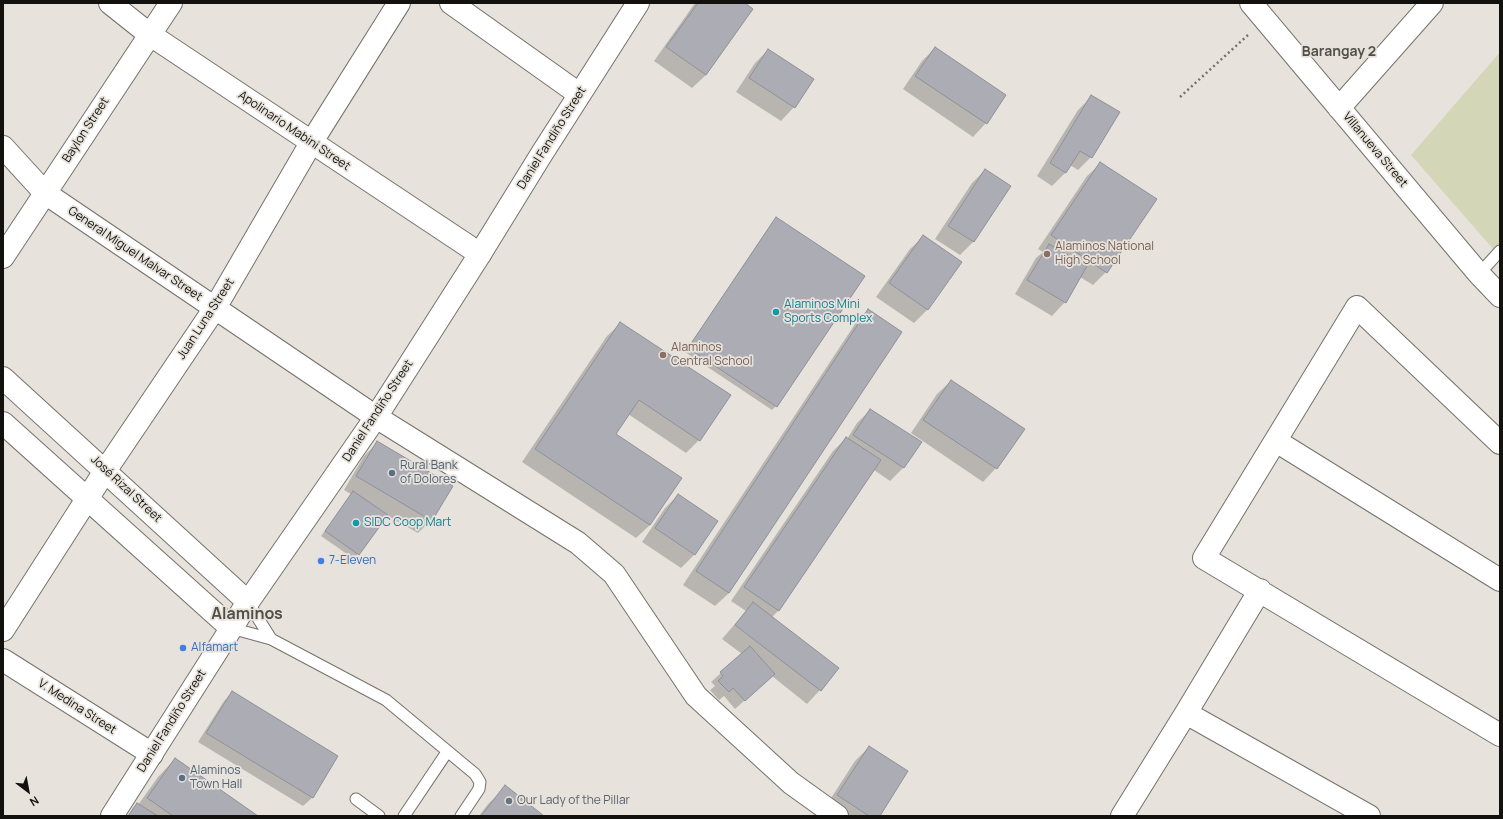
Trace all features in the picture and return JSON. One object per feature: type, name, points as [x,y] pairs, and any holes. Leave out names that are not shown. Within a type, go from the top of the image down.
[{"type":"street","name":"Apolinario Mabini Street","points":[[110,3],[150,34],[480,254]]},
{"type":"street","name":"Baylon Street","points":[[3,257],[171,3]]},
{"type":"street","name":"Juan Luna Street","points":[[3,630],[105,471],[215,308],[312,143],[399,3]]},
{"type":"street","points":[[451,3],[580,94]]},
{"type":"street","name":"Daniel Fandiño Street","points":[[112,816],[248,602],[376,417],[638,3]]},
{"type":"street","name":"Villanueva Street","points":[[1251,3],[1479,274],[1500,296]]},
{"type":"street","points":[[1339,108],[1432,3]]},
{"type":"street","name":"General Miguel Malvar Street","points":[[3,147],[45,193],[376,417],[578,543],[614,574],[696,696],[791,783],[837,816]]},
{"type":"street","points":[[1500,444],[1358,307],[1204,558],[1260,590],[1500,736]]},
{"type":"street","name":"José Rizal Street","points":[[3,378],[248,602]]},
{"type":"street","points":[[3,423],[231,628]]},
{"type":"street","points":[[1276,441],[1500,580]]},
{"type":"street","points":[[1122,816],[1260,590]]},
{"type":"street","name":"V. Medina Street","points":[[3,660],[152,754]]},
{"type":"street","points":[[1186,713],[1370,816]]},
{"type":"lane","points":[[1479,274],[1500,251]]},
{"type":"lane","points":[[248,602],[271,639]]},
{"type":"lane","points":[[231,628],[271,639],[386,700],[475,774],[480,782],[479,789],[461,816]]},
{"type":"lane","points":[[404,816],[447,752]]},
{"type":"lane","points":[[356,799],[378,816]]},
{"type":"path","points":[[1180,97],[1264,20]]},
{"type":"green space","points":[[1500,52],[1500,257],[1411,155]]},
{"type":"building","points":[[698,3],[745,3],[753,9],[706,75],[666,47]]},
{"type":"building","points":[[935,47],[1006,95],[987,124],[915,76]]},
{"type":"building","points":[[768,49],[814,79],[795,108],[749,78]]},
{"type":"building","points":[[1091,95],[1120,112],[1092,158],[1080,151],[1066,173],[1050,163]]},
{"type":"building","points":[[1100,162],[1157,199],[1107,273],[1051,235]]},
{"type":"building","points":[[985,169],[1011,186],[974,242],[948,226]]},
{"type":"building","name":"Alaminos Mini Sports Complex","points":[[776,217],[865,276],[777,407],[688,348]]},
{"type":"building","points":[[923,235],[962,262],[928,310],[889,283]]},
{"type":"building","points":[[1049,244],[1087,266],[1066,303],[1027,280]]},
{"type":"building","points":[[868,309],[902,332],[729,593],[696,571]]},
{"type":"building","points":[[620,322],[731,395],[700,441],[639,400],[616,434],[682,478],[650,525],[535,449]]},
{"type":"building","points":[[951,380],[1025,429],[997,469],[923,420]]},
{"type":"building","points":[[870,409],[922,442],[904,468],[853,435]]},
{"type":"building","points":[[846,437],[881,460],[779,611],[744,587]]},
{"type":"building","points":[[377,441],[453,486],[432,521],[356,476]]},
{"type":"building","name":"SIDC Coop Mart","points":[[353,491],[388,515],[359,555],[325,531]]},
{"type":"building","points":[[678,494],[718,521],[695,555],[655,528]]},
{"type":"building","points":[[753,602],[839,668],[821,691],[735,625]]},
{"type":"building","points":[[750,646],[775,674],[745,701],[733,688],[729,692],[718,681],[723,676],[720,672]]},
{"type":"building","points":[[232,691],[338,756],[313,798],[206,733]]},
{"type":"building","points":[[869,746],[908,771],[880,816],[869,816],[837,795]]},
{"type":"building","name":"Alaminos Town Hall","points":[[175,758],[258,816],[173,816],[147,798]]},
{"type":"building","name":"Our Lady of the Pillar","points":[[505,785],[544,816],[481,816]]},
{"type":"building","points":[[137,803],[158,816],[128,816]]},
{"type":"place","name":"Alaminos National High School","points":[[1047,254]]},
{"type":"place","name":"Alaminos Mini Sports Complex","points":[[776,312]]},
{"type":"place","name":"Alaminos Central School","points":[[663,355]]},
{"type":"place","name":"Rural Bank of Dolores","points":[[392,473]]},
{"type":"place","name":"SIDC Coop Mart","points":[[356,523]]},
{"type":"place","name":"7-Eleven","points":[[321,561]]},
{"type":"place","name":"Alfamart","points":[[183,648]]},
{"type":"place","name":"Alaminos Town Hall","points":[[182,778]]},
{"type":"place","name":"Our Lady of the Pillar","points":[[509,801]]},
{"type":"district","name":"Barangay 2","points":[[1339,52]]},
{"type":"district","name":"Alaminos","points":[[247,615]]}]
